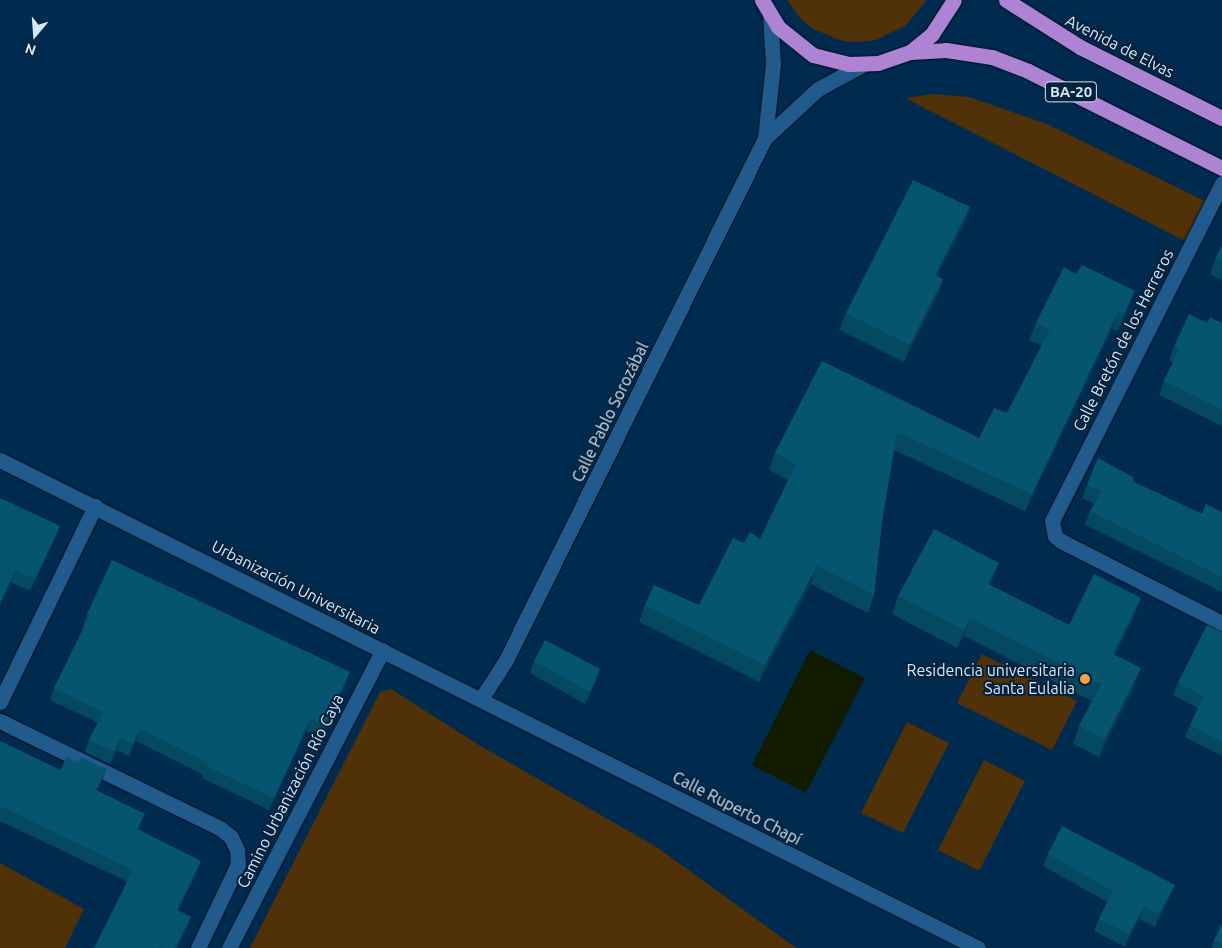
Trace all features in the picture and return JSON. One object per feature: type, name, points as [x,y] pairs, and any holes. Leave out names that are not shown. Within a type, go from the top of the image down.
[{"type":"highway","points":[[766,6],[778,27],[813,55],[849,64],[864,64],[887,61],[910,52],[932,34],[954,0]]},
{"type":"highway","name":"Avenida de Elvas","points":[[1006,0],[1080,47],[1222,118]]},
{"type":"highway","name":"BA-20","points":[[910,52],[946,50],[992,57],[1028,72],[1222,168]]},
{"type":"street","name":"Calle Pablo Sorozábal","points":[[481,698],[506,660],[765,138],[773,64],[766,6]]},
{"type":"street","name":"Calle Pablo Sorozábal","points":[[765,138],[818,90],[864,64]]},
{"type":"street","name":"Calle Bretón de los Herreros","points":[[1222,183],[1054,513],[1052,529],[1061,541],[1222,623]]},
{"type":"street","name":"Urbanización Universitaria","points":[[0,460],[481,698]]},
{"type":"street","points":[[0,702],[95,506]]},
{"type":"street","name":"Camino Urbanización Río Caya","points":[[229,948],[383,650]]},
{"type":"street","name":"Calle Ruperto Chapí","points":[[481,698],[978,948]]},
{"type":"street","points":[[0,721],[221,829],[232,837],[237,850],[238,864],[198,948]]},
{"type":"shaded area","points":[[787,0],[927,0],[905,26],[876,40],[859,42],[843,41],[813,29],[800,18]]},
{"type":"shaded area","points":[[933,94],[969,97],[1047,124],[1205,201],[1185,241],[905,98]]},
{"type":"shaded area","points":[[810,650],[865,678],[806,793],[752,765]]},
{"type":"shaded area","points":[[982,654],[1077,701],[1052,750],[957,703]]},
{"type":"shaded area","points":[[391,689],[479,745],[658,848],[796,948],[250,948],[380,692]]},
{"type":"shaded area","points":[[907,722],[949,743],[903,833],[861,813]]},
{"type":"shaded area","points":[[984,760],[1025,781],[979,871],[938,850]]},
{"type":"shaded area","points":[[0,863],[84,909],[65,948],[0,948]]},
{"type":"building","points":[[913,180],[970,207],[935,275],[943,279],[910,345],[846,313]]},
{"type":"building","points":[[1222,246],[1222,260],[1216,257]]},
{"type":"building","points":[[1082,265],[1135,291],[1124,314],[1118,312],[1032,494],[897,432],[882,522],[874,595],[817,566],[765,665],[645,605],[654,585],[699,605],[733,538],[744,543],[750,532],[760,539],[796,464],[775,453],[822,361],[979,438],[994,408],[1007,413],[1050,329],[1036,323],[1064,267],[1076,274]]},
{"type":"building","points":[[1189,314],[1207,323],[1210,317],[1222,323],[1222,410],[1164,381],[1179,349],[1174,347]]},
{"type":"building","points":[[1098,458],[1133,477],[1134,482],[1202,514],[1206,504],[1222,512],[1222,577],[1090,511],[1102,491],[1087,485]]},
{"type":"building","points":[[0,498],[60,526],[35,579],[15,570],[0,603]]},
{"type":"building","points":[[934,529],[999,563],[988,584],[1069,625],[1094,574],[1141,598],[1113,654],[1141,668],[1105,739],[1079,726],[1101,684],[970,618],[964,630],[898,596]]},
{"type":"building","points":[[112,560],[350,672],[325,725],[310,719],[274,798],[206,766],[208,763],[140,729],[133,744],[121,738],[114,752],[89,740],[103,712],[54,688],[90,615],[87,614]]},
{"type":"building","points":[[1207,625],[1222,632],[1222,742],[1190,725],[1204,696],[1178,683]]},
{"type":"building","points":[[545,640],[600,669],[590,692],[534,661]]},
{"type":"building","points":[[0,741],[60,770],[67,757],[78,762],[81,757],[106,769],[96,790],[145,814],[137,829],[201,861],[177,910],[191,917],[175,948],[162,948],[158,946],[157,948],[94,948],[133,870],[0,806]]},
{"type":"building","points":[[1062,826],[1175,885],[1159,914],[1144,907],[1129,934],[1099,919],[1113,891],[1048,854]]},
{"type":"building","points":[[1222,924],[1222,944],[1214,940]]},
{"type":"place","name":"Residencia universitaria Santa Eulalia","points":[[1085,679]]}]
